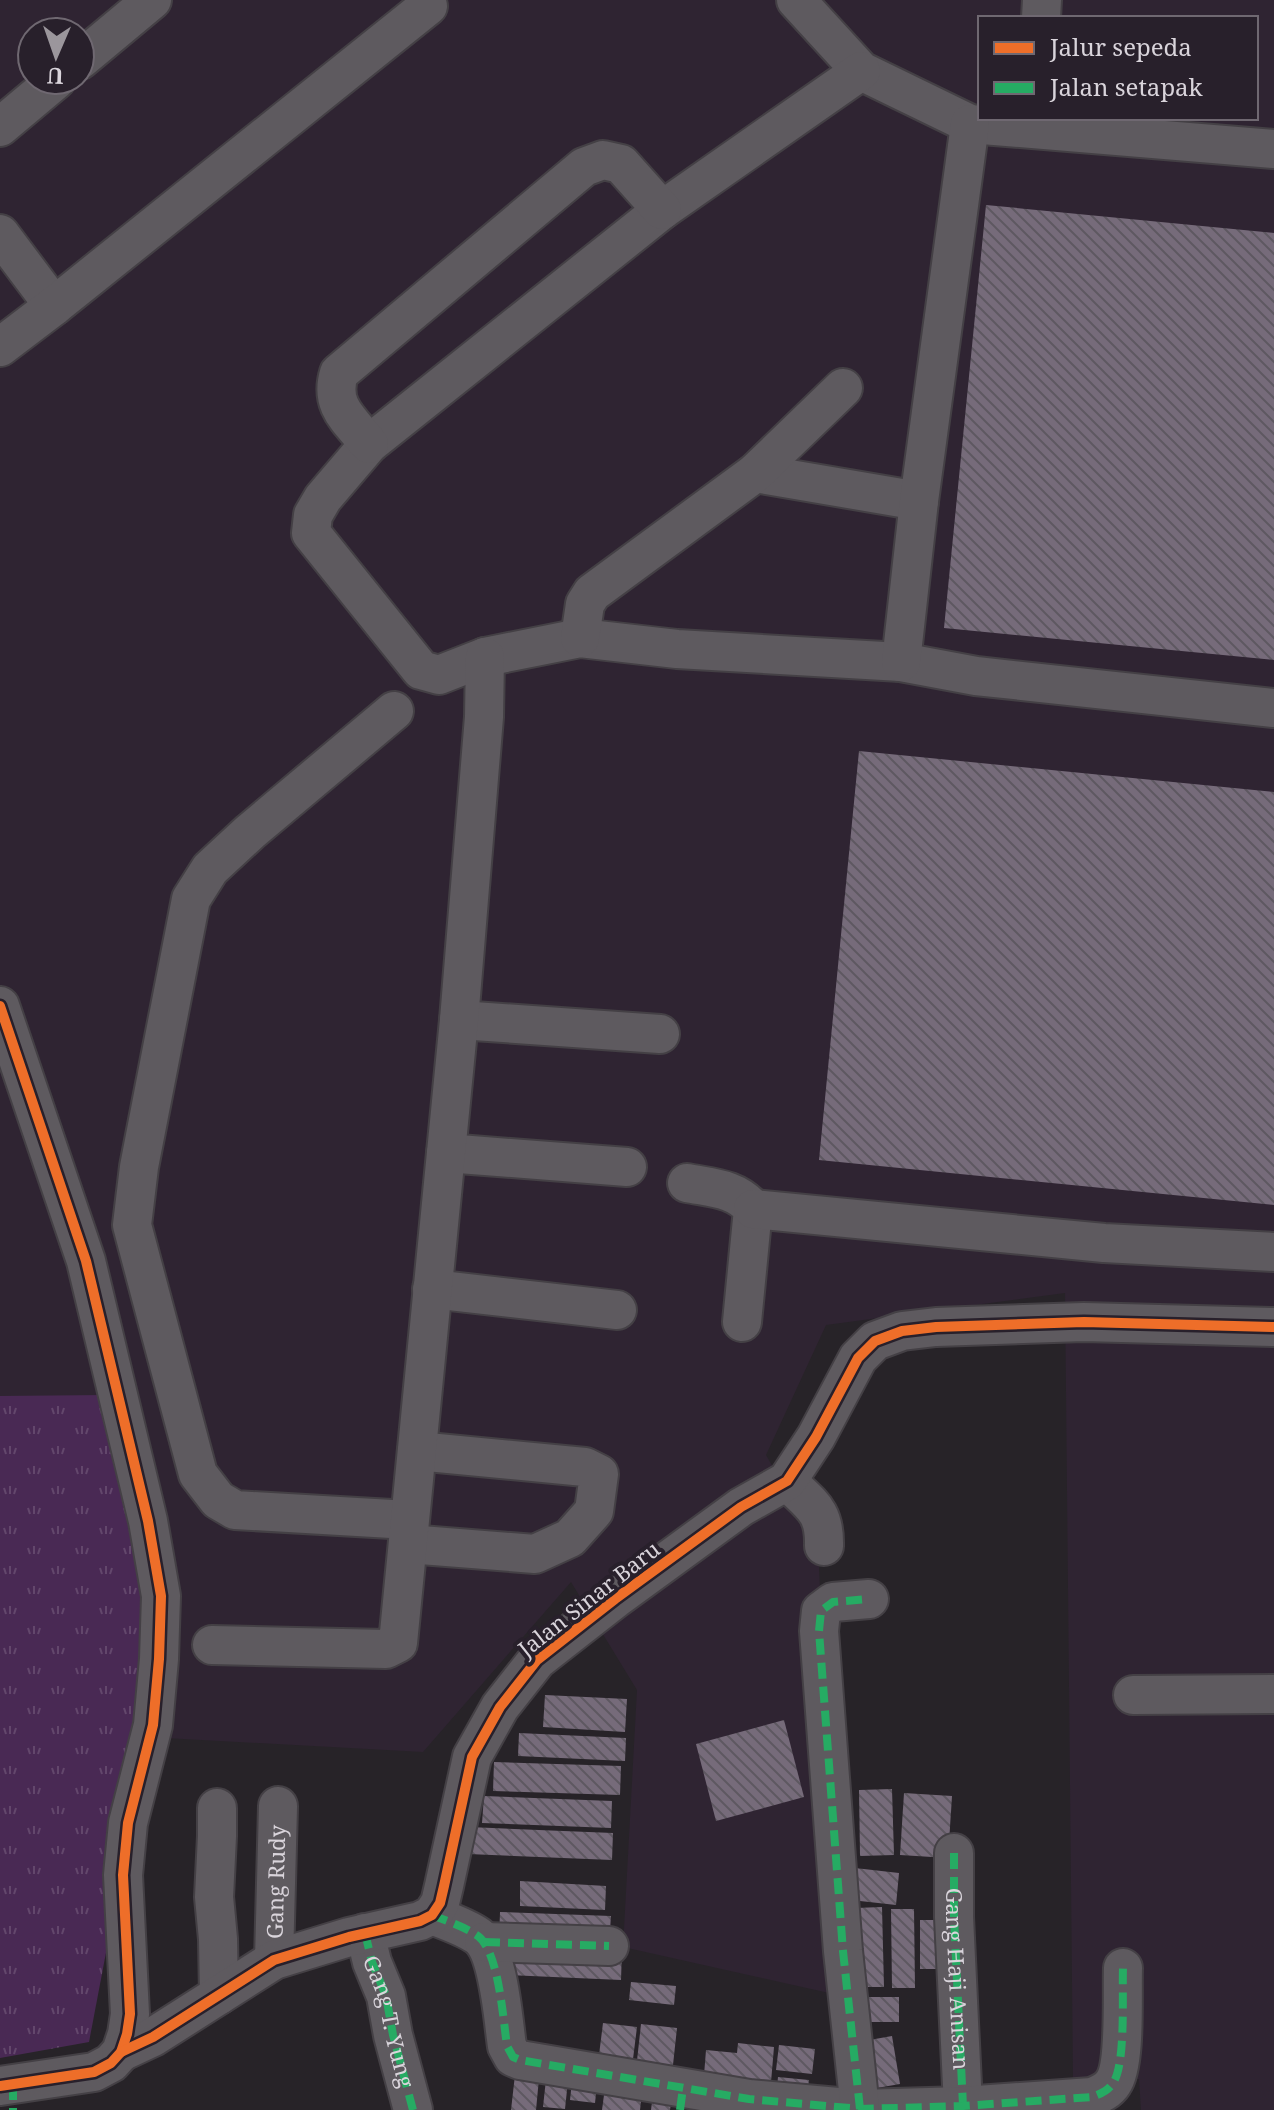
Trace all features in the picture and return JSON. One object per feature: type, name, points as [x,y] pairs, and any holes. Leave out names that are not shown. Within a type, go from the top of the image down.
[{"type":"street","points":[[96,47],[152,0]]},
{"type":"street","points":[[796,0],[861,71],[970,124],[1034,124],[1274,149]]},
{"type":"street","points":[[0,347],[428,6]]},
{"type":"street","points":[[861,71],[662,210],[369,444],[323,498],[313,515],[311,533],[421,670],[439,675],[485,657],[580,638],[677,649],[901,662],[976,676],[1274,708]]},
{"type":"street","points":[[0,127],[37,96]]},
{"type":"street","points":[[901,662],[919,501],[970,124]]},
{"type":"street","points":[[369,444],[338,405],[334,388],[339,373],[584,167],[603,160],[621,164],[662,210]]},
{"type":"street","points":[[0,234],[54,306]]},
{"type":"street","points":[[580,638],[585,604],[592,593],[755,473],[843,388]]},
{"type":"street","points":[[755,473],[919,501]]},
{"type":"street","points":[[212,1645],[386,1649],[398,1643],[459,1020],[484,717],[485,657]]},
{"type":"street","points":[[394,711],[240,841],[210,869],[191,899],[139,1167],[132,1225],[198,1474],[218,1500],[235,1510],[408,1532],[535,1554],[570,1538],[594,1511],[599,1474],[585,1467],[417,1451]]},
{"type":"street","points":[[0,1006],[86,1261],[148,1521],[161,1596],[153,1725],[128,1823],[123,1875],[130,2014],[121,2052]]},
{"type":"street","points":[[459,1020],[660,1034]]},
{"type":"street","points":[[446,1153],[627,1167]]},
{"type":"street","points":[[687,1183],[741,1196],[753,1209],[1104,1243],[1274,1252]]},
{"type":"street","points":[[742,1322],[753,1209]]},
{"type":"street","points":[[432,1289],[617,1310]]},
{"type":"street","name":"Jalan Sinar Baru","points":[[432,1915],[440,1903],[472,1757],[500,1707],[537,1660],[741,1507],[787,1481],[816,1437],[858,1358],[875,1341],[902,1331],[936,1327],[1084,1322],[1274,1327]]},
{"type":"street","points":[[787,1481],[819,1513],[824,1546]]},
{"type":"street","points":[[860,2109],[843,1951],[819,1631],[821,1611],[833,1602],[869,1599]]},
{"type":"street","points":[[1133,1695],[1274,1694]]},
{"type":"street","name":"Gang Rudy","points":[[274,1960],[278,1806]]},
{"type":"street","points":[[217,1808],[214,1897],[219,1995]]},
{"type":"street","name":"Gang Haji Anisan","points":[[954,1853],[963,2106]]},
{"type":"street","points":[[9,2094],[94,2072],[111,2063],[121,2052],[153,2037],[274,1960],[365,1933],[420,1921],[432,1915],[469,1931],[484,1942],[494,1961],[507,2046],[513,2057],[681,2099],[749,2099],[860,2109],[1092,2097],[1110,2088],[1120,2069],[1123,1968]]},
{"type":"street","name":"Gang T. Yung","points":[[365,1933],[372,1962],[386,1996],[413,2110]]},
{"type":"street","points":[[484,1942],[609,1946]]},
{"type":"shaded area","points":[[0,0],[1274,0],[1274,2110],[1141,2110],[1139,2079],[1073,2080],[1065,1293],[826,1325],[766,1455],[818,1545],[838,1995],[623,1947],[637,1690],[571,1582],[423,1752],[147,1737],[110,1396],[0,1396]]},
{"type":"green space","points":[[110,1395],[152,1556],[147,1737],[89,2042],[0,2058],[0,1396]]},
{"type":"building","points":[[986,205],[1274,233],[1274,660],[944,628]]},
{"type":"building","points":[[859,751],[1274,792],[1274,1205],[819,1160]]},
{"type":"building","points":[[545,1695],[627,1699],[625,1732],[543,1727]]},
{"type":"building","points":[[784,1720],[804,1797],[716,1821],[696,1744]]},
{"type":"building","points":[[519,1733],[626,1738],[625,1761],[518,1756]]},
{"type":"building","points":[[494,1762],[621,1766],[620,1795],[493,1791]]},
{"type":"building","points":[[892,1789],[894,1855],[860,1856],[859,1790]]},
{"type":"building","points":[[904,1793],[952,1796],[948,1858],[900,1855]]},
{"type":"building","points":[[484,1796],[612,1801],[611,1828],[482,1823]]},
{"type":"building","points":[[469,1827],[613,1833],[612,1860],[468,1854]]},
{"type":"building","points":[[855,1868],[899,1873],[896,1905],[851,1900]]},
{"type":"building","points":[[520,1881],[606,1886],[605,1910],[520,1906]]},
{"type":"building","points":[[882,1907],[884,1987],[857,1987],[855,1908]]},
{"type":"building","points":[[891,1909],[914,1909],[915,1988],[892,1988]]},
{"type":"building","points":[[500,1912],[611,1916],[609,1944],[499,1940]]},
{"type":"building","points":[[920,1920],[950,1920],[949,1969],[920,1969]]},
{"type":"building","points":[[509,1945],[622,1950],[621,1980],[507,1975]]},
{"type":"building","points":[[631,1982],[676,1986],[674,2005],[629,2000]]},
{"type":"building","points":[[857,1997],[899,1997],[899,2022],[857,2022]]},
{"type":"building","points":[[603,2023],[637,2027],[632,2067],[598,2063]]},
{"type":"building","points":[[641,2024],[677,2028],[672,2074],[636,2070]]},
{"type":"building","points":[[892,2036],[900,2084],[865,2090],[858,2042]]},
{"type":"building","points":[[738,2043],[774,2047],[770,2094],[703,2088],[706,2050],[737,2053]]},
{"type":"building","points":[[779,2045],[815,2049],[812,2074],[776,2070]]},
{"type":"building","points":[[516,2066],[540,2068],[536,2110],[511,2110]]},
{"type":"building","points":[[547,2070],[569,2071],[565,2109],[543,2107]]},
{"type":"building","points":[[573,2072],[598,2075],[595,2103],[570,2100]]},
{"type":"building","points":[[778,2077],[809,2080],[806,2101],[776,2098]]},
{"type":"building","points":[[606,2080],[643,2084],[640,2110],[602,2110]]},
{"type":"building","points":[[654,2086],[673,2089],[670,2110],[651,2110]]},
{"type":"marked path","points":[[860,2109],[843,1951],[819,1631],[821,1611],[833,1602],[869,1599]]},
{"type":"marked path","points":[[954,1853],[963,2106]]},
{"type":"marked path","points":[[432,1915],[473,1933],[485,1944],[495,1971],[507,2046],[513,2057],[749,2099],[860,2109],[963,2106],[1092,2097],[1104,2092],[1113,2083],[1120,2061],[1123,1968]]},
{"type":"marked path","points":[[365,1933],[372,1962],[386,1996],[413,2110]]},
{"type":"marked path","points":[[484,1942],[609,1946]]},
{"type":"marked path","points":[[13,2084],[13,2110]]},
{"type":"marked path","points":[[680,2110],[683,2088]]},
{"type":"cycle path","points":[[0,1006],[86,1261],[148,1521],[161,1596],[153,1725],[128,1823],[123,1875],[130,2014],[127,2034],[121,2052],[111,2063],[94,2072],[0,2086]]},
{"type":"cycle path","points":[[121,2052],[153,2037],[274,1960],[349,1937],[420,1921],[432,1915],[440,1903],[472,1757],[500,1707],[537,1660],[741,1507],[787,1481],[816,1437],[858,1358],[875,1341],[902,1331],[936,1327],[1084,1322],[1274,1327]]}]
